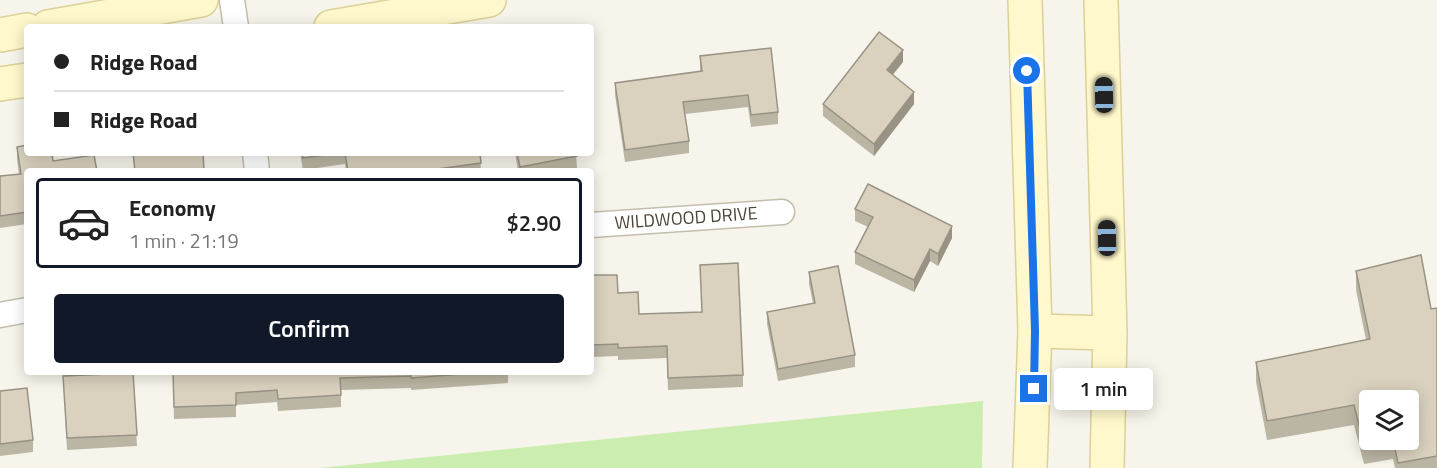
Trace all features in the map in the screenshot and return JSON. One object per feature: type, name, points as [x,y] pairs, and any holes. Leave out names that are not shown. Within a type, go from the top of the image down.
[{"type":"main road","points":[[65,24],[201,0]]},
{"type":"main road","points":[[349,24],[489,0]]},
{"type":"main road","points":[[1025,0],[1035,331],[1030,468]]},
{"type":"main road","points":[[1101,0],[1110,333],[1107,468]]},
{"type":"main road","points":[[0,35],[24,31]]},
{"type":"main road","points":[[0,84],[24,80]]},
{"type":"main road","points":[[1035,331],[1110,333]]},
{"type":"street","points":[[232,0],[236,24]]},
{"type":"street","name":"WILDWOOD DRIVE","points":[[594,225],[782,212]]},
{"type":"street","points":[[0,315],[24,311]]},
{"type":"green space","points":[[983,401],[982,468],[319,468]]},
{"type":"building","points":[[879,32],[903,50],[887,70],[914,92],[874,144],[823,104]]},
{"type":"building","points":[[771,48],[778,112],[751,115],[748,95],[683,102],[689,141],[625,150],[615,83],[702,71],[700,56]]},
{"type":"building","points":[[24,146],[24,156],[52,156],[53,161],[94,156],[96,168],[24,168],[24,212],[0,216],[0,176],[21,174],[17,147]]},
{"type":"building","points":[[133,156],[203,156],[204,168],[135,168]]},
{"type":"building","points":[[346,156],[480,156],[481,163],[445,168],[348,168]]},
{"type":"building","points":[[518,156],[577,156],[520,167]]},
{"type":"building","points":[[868,184],[952,226],[938,254],[930,249],[914,280],[855,252],[873,217],[855,209]]},
{"type":"building","points":[[1421,255],[1431,309],[1437,308],[1437,456],[1398,463],[1395,450],[1419,450],[1419,390],[1359,390],[1359,425],[1354,405],[1267,421],[1256,362],[1370,339],[1356,271]]},
{"type":"building","points":[[738,263],[743,375],[668,378],[667,346],[618,348],[618,344],[594,345],[594,275],[617,275],[618,293],[638,292],[639,314],[702,312],[700,265]]},
{"type":"building","points":[[838,266],[855,355],[778,369],[767,312],[815,303],[809,272]]},
{"type":"building","points":[[133,375],[137,435],[67,438],[63,376]]},
{"type":"building","points":[[173,375],[450,375],[411,378],[411,376],[340,378],[341,395],[278,399],[277,390],[236,393],[236,405],[174,407]]},
{"type":"building","points":[[27,388],[33,440],[0,444],[0,391]]},
{"type":"route","points":[[1027,71],[1035,331],[1034,389]]}]
